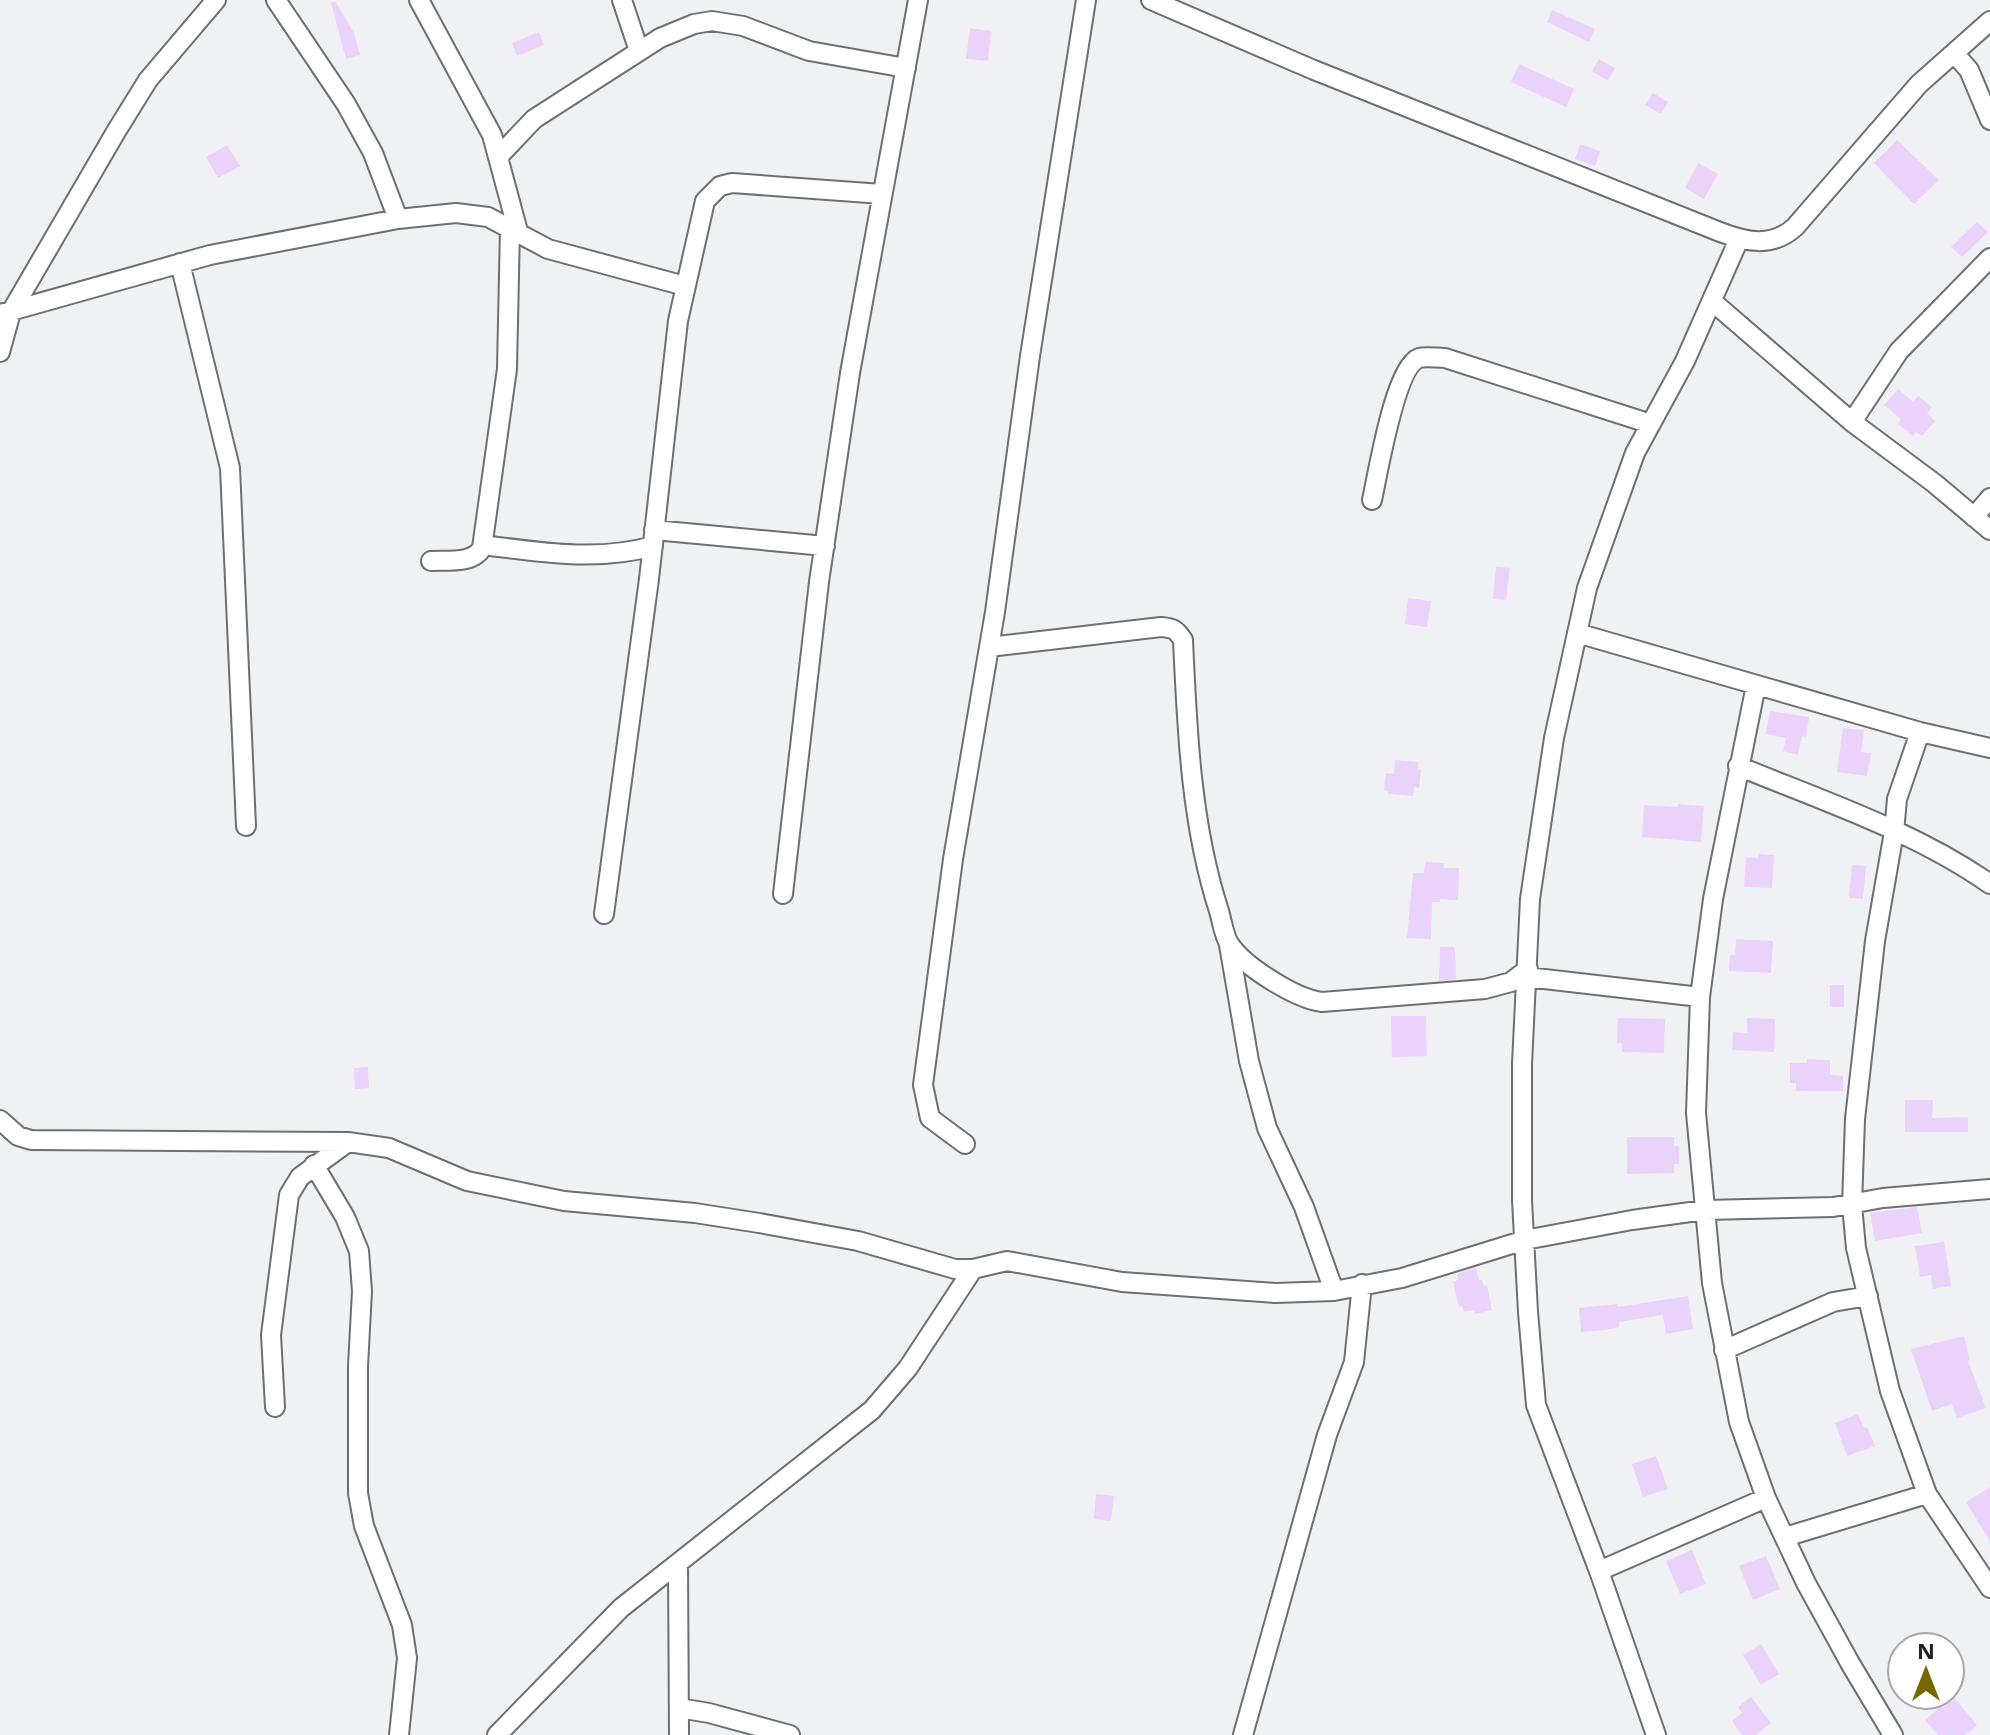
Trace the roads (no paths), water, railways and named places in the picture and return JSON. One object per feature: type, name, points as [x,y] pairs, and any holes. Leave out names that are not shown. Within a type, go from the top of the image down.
[{"type":"street","points":[[0,352],[5,313],[148,80],[216,0]]},
{"type":"street","points":[[276,0],[353,116],[373,153],[398,219]]},
{"type":"street","points":[[419,0],[492,135],[515,231],[507,369],[483,545],[480,553],[472,559],[431,561]]},
{"type":"street","points":[[622,0],[639,51]]},
{"type":"street","points":[[783,894],[825,546],[850,373],[918,0]]},
{"type":"street","points":[[965,1144],[930,1118],[923,1085],[953,859],[989,647],[1030,356],[1086,0]]},
{"type":"street","points":[[1151,0],[1314,70],[1739,239],[1758,242],[1785,236],[1813,209],[1894,112],[1990,21]]},
{"type":"street","points":[[498,157],[534,119],[660,38],[694,24],[712,21],[743,26],[809,51],[906,68]]},
{"type":"street","points":[[1954,53],[1969,70],[1990,120]]},
{"type":"street","points":[[604,914],[678,321],[705,201],[720,186],[732,183],[882,194]]},
{"type":"street","points":[[5,313],[210,255],[398,219],[456,213],[488,217],[548,249],[685,286]]},
{"type":"street","points":[[1656,1735],[1599,1571],[1536,1405],[1522,1200],[1522,1064],[1530,899],[1554,738],[1593,573],[1635,453],[1713,302],[1739,239]]},
{"type":"street","points":[[1852,422],[1899,351],[1990,258]]},
{"type":"street","points":[[180,263],[230,468],[246,826]]},
{"type":"street","points":[[1713,302],[1852,422],[1990,530]]},
{"type":"street","points":[[1372,500],[1394,400],[1409,365],[1420,357],[1445,358],[1651,424]]},
{"type":"street","points":[[1974,517],[1990,498]]},
{"type":"street","points":[[483,545],[608,556],[653,538],[825,546]]},
{"type":"street","points":[[989,647],[1161,627],[1174,628],[1183,640],[1196,803],[1205,861],[1229,945],[1249,1061],[1267,1128],[1304,1207],[1334,1291]]},
{"type":"street","points":[[1577,633],[1920,732],[1990,748]]},
{"type":"street","points":[[1756,685],[1713,899],[1700,997],[1696,1113],[1712,1283],[1739,1422],[1766,1498],[1842,1650],[1893,1735]]},
{"type":"street","points":[[1920,732],[1897,799],[1875,941],[1855,1119],[1852,1205],[1856,1248],[1890,1391],[1927,1494],[1990,1588]]},
{"type":"street","points":[[1738,766],[1944,855],[1990,884]]},
{"type":"street","points":[[1229,945],[1254,968],[1311,1001],[1485,989],[1511,982],[1527,973],[1700,997]]},
{"type":"street","points":[[0,1120],[18,1136],[31,1140],[348,1142],[389,1148],[467,1181],[536,1196],[759,1223],[858,1241],[955,1269],[973,1269],[1007,1261],[1122,1282],[1275,1293],[1334,1291],[1402,1278],[1525,1240],[1632,1220],[1705,1210],[1807,1209],[1852,1205],[1883,1198],[1990,1189]]},
{"type":"street","points":[[275,1407],[271,1335],[289,1195],[300,1177],[348,1142]]},
{"type":"street","points":[[314,1165],[349,1225],[359,1251],[362,1291],[358,1493],[364,1526],[402,1625],[407,1658],[399,1735]]},
{"type":"street","points":[[497,1735],[621,1608],[872,1410],[908,1368],[973,1269]]},
{"type":"street","points":[[1243,1735],[1323,1449],[1354,1362],[1362,1284]]},
{"type":"street","points":[[1724,1350],[1833,1302],[1868,1296]]},
{"type":"street","points":[[1785,1537],[1927,1494]]},
{"type":"street","points":[[1599,1571],[1766,1498]]},
{"type":"street","points":[[678,1564],[679,1735]]},
{"type":"street","points":[[679,1708],[790,1735]]}]
